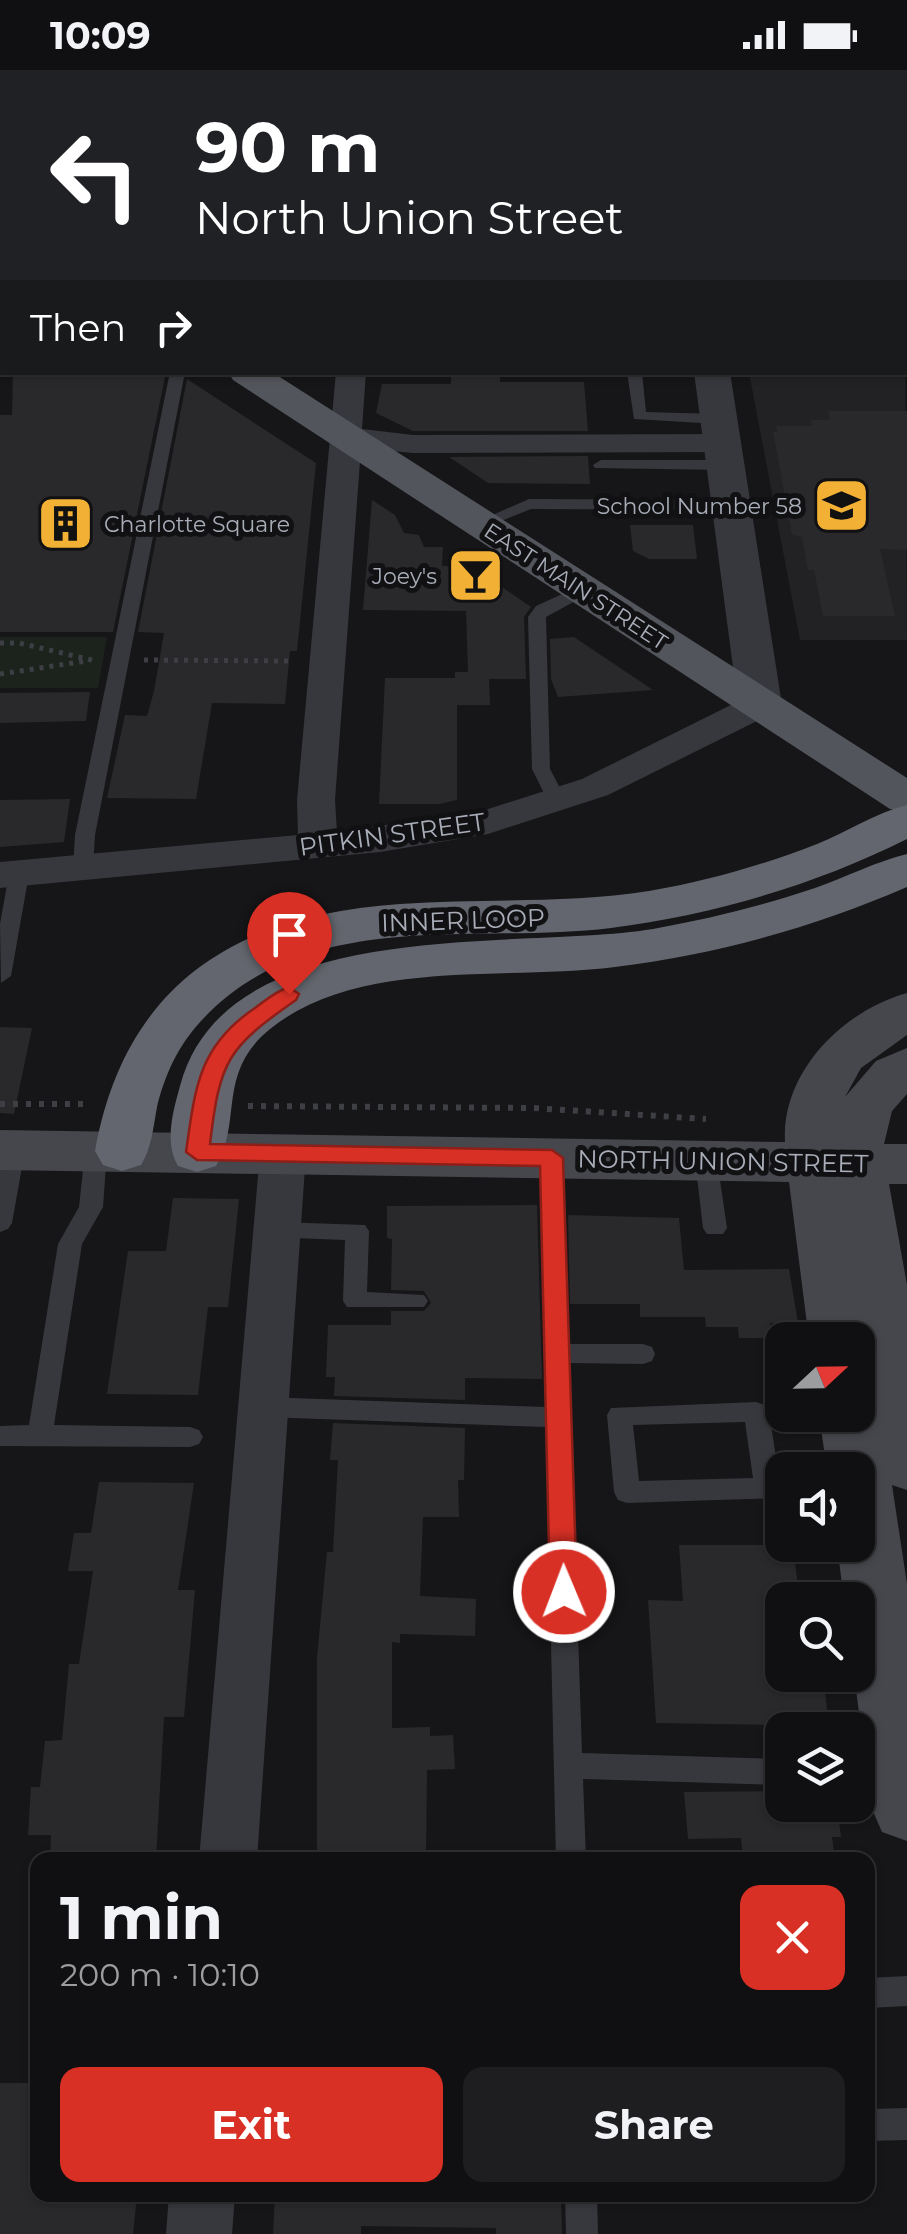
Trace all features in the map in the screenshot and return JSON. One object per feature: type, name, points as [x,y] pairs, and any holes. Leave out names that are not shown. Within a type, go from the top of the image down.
[{"type":"highway","name":"INNER LOOP","points":[[104,1135],[168,1025],[214,981],[272,949],[367,923],[545,918],[672,902],[811,864],[904,804]]},
{"type":"highway","name":"INNER LOOP","points":[[197,1152],[205,1092],[217,1058],[255,1016],[307,986],[384,965],[572,956],[682,941],[808,909],[907,869]]},
{"type":"main road","name":"EAST MAIN STREET","points":[[251,375],[760,705],[904,804]]},
{"type":"main road","points":[[859,1163],[811,1118],[832,1066],[855,1043],[907,1010]]},
{"type":"main road","points":[[874,1452],[859,1120],[874,1091],[907,1066]]},
{"type":"main road","name":"NORTH UNION STREET","points":[[5,1134],[104,1135],[197,1152],[859,1163]]},
{"type":"main road","points":[[841,1322],[859,1163]]},
{"type":"main road","points":[[875,1479],[889,1786]]},
{"type":"street","points":[[318,846],[316,800],[351,375]]},
{"type":"street","points":[[712,375],[760,705]]},
{"type":"street","points":[[346,437],[413,444],[723,442]]},
{"type":"street","name":"PITKIN STREET","points":[[10,875],[449,831],[562,800],[624,774],[760,705]]},
{"type":"street","points":[[229,1852],[282,1153]]},
{"type":"street","points":[[199,2234],[201,2202]]},
{"type":"lane","points":[[83,868],[85,835],[118,660],[176,375]]},
{"type":"lane","points":[[634,375],[639,416],[723,442]]},
{"type":"lane","points":[[601,465],[723,442]]},
{"type":"lane","points":[[480,524],[529,504],[731,504]]},
{"type":"lane","points":[[562,800],[540,769],[537,616],[582,590]]},
{"type":"lane","points":[[1,976],[10,875]]},
{"type":"lane","points":[[0,1223],[5,1134]]},
{"type":"lane","points":[[40,1435],[70,1244],[92,1207],[104,1135]]},
{"type":"lane","points":[[552,1158],[571,1852]]},
{"type":"lane","points":[[715,1228],[727,1160]]},
{"type":"lane","points":[[277,1231],[357,1231],[354,1301],[416,1300]]},
{"type":"lane","points":[[558,1353],[642,1354]]},
{"type":"lane","points":[[263,1406],[559,1417]]},
{"type":"lane","points":[[756,1412],[775,1488],[627,1492],[620,1415],[756,1412]]},
{"type":"lane","points":[[0,1436],[190,1436]]},
{"type":"lane","points":[[568,1766],[765,1772]]},
{"type":"lane","points":[[875,1993],[907,1991]]},
{"type":"lane","points":[[875,2125],[907,2124]]},
{"type":"lane","points":[[581,2202],[582,2234]]},
{"type":"path","points":[[0,674],[92,660]]},
{"type":"path","points":[[243,1106],[532,1108],[699,1118],[724,1128],[727,1160]]},
{"type":"path","points":[[5,1134],[104,1135]]},
{"type":"shaded area","name":"School Number 58","points":[[749,375],[905,375],[907,640],[800,640]]},
{"type":"shaded area","points":[[0,637],[107,637],[98,688],[0,688]]},
{"type":"building","name":"Charlotte Square","points":[[13,375],[165,375],[113,632],[0,632],[0,415],[12,415]]},
{"type":"building","points":[[451,375],[500,375],[500,382],[584,382],[588,431],[413,431],[376,413],[382,384],[451,384]]},
{"type":"building","points":[[187,379],[316,463],[297,651],[290,651],[285,704],[212,703],[196,799],[107,798],[125,715],[147,716],[154,691],[164,633],[138,632]]},
{"type":"building","points":[[828,411],[907,411],[907,550],[880,549],[895,616],[823,616],[814,570],[808,570],[802,537],[792,535],[773,432],[777,432],[776,426],[812,426],[811,420],[830,420]]},
{"type":"building","points":[[588,456],[590,484],[488,483],[449,457]]},
{"type":"building","points":[[372,500],[395,515],[404,533],[419,535],[424,547],[443,547],[442,566],[473,567],[531,607],[524,617],[526,679],[489,679],[490,705],[457,705],[457,800],[439,804],[379,804],[385,678],[455,678],[455,672],[468,672],[466,611],[363,610]]},
{"type":"building","points":[[630,525],[693,525],[697,559],[649,559],[633,551]]},
{"type":"building","points":[[574,637],[653,690],[558,697],[551,679],[550,639]]},
{"type":"building","points":[[90,692],[86,721],[0,723],[0,693]]},
{"type":"building","points":[[70,799],[64,842],[0,847],[0,800]]},
{"type":"building","points":[[0,1027],[32,1028],[14,1114],[0,1113]]},
{"type":"building","points":[[173,1198],[239,1199],[228,1307],[208,1307],[198,1395],[107,1394],[128,1251],[166,1251]]},
{"type":"building","points":[[537,1205],[542,1379],[465,1378],[465,1400],[334,1396],[335,1377],[326,1377],[328,1325],[391,1325],[391,1311],[424,1311],[431,1303],[424,1291],[391,1290],[392,1239],[387,1238],[387,1206]]},
{"type":"building","points":[[568,1215],[679,1218],[684,1270],[789,1269],[798,1322],[765,1322],[765,1338],[739,1338],[738,1327],[706,1327],[705,1317],[640,1317],[640,1304],[570,1304]]},
{"type":"building","points":[[333,1423],[465,1428],[464,1480],[458,1480],[459,1517],[423,1517],[420,1596],[476,1599],[475,1636],[400,1634],[400,1643],[392,1642],[392,1728],[430,1727],[430,1736],[453,1735],[455,1769],[427,1770],[426,1852],[317,1852],[317,1657],[327,1552],[333,1552],[338,1460],[330,1460]]},
{"type":"building","points":[[99,1482],[194,1483],[178,1590],[195,1590],[184,1717],[164,1717],[156,1852],[50,1852],[51,1835],[28,1835],[31,1787],[40,1787],[45,1741],[62,1740],[69,1664],[79,1664],[93,1571],[68,1571],[74,1533],[91,1533]]},
{"type":"building","points":[[679,1545],[765,1545],[765,1562],[795,1562],[797,1582],[765,1582],[765,1692],[825,1692],[827,1712],[765,1712],[765,1725],[656,1723],[648,1600],[683,1601]]},
{"type":"building","points":[[765,1791],[765,1822],[839,1822],[841,1837],[832,1837],[834,1852],[742,1852],[741,1838],[688,1839],[684,1792]]},
{"type":"building","points":[[0,2083],[30,2083],[30,2202],[136,2202],[133,2234],[0,2234]]},
{"type":"building","points":[[275,2202],[561,2202],[562,2234],[496,2234],[496,2228],[361,2226],[361,2234],[273,2234]]},
{"type":"place","name":"School Number 58","points":[[841,506]]},
{"type":"place","name":"Charlotte Square","points":[[65,524]]},
{"type":"place","name":"Joey's","points":[[476,576]]},
{"type":"route","points":[[289,994],[241,1028],[217,1058],[205,1092],[197,1152],[552,1158],[564,1592]]}]
